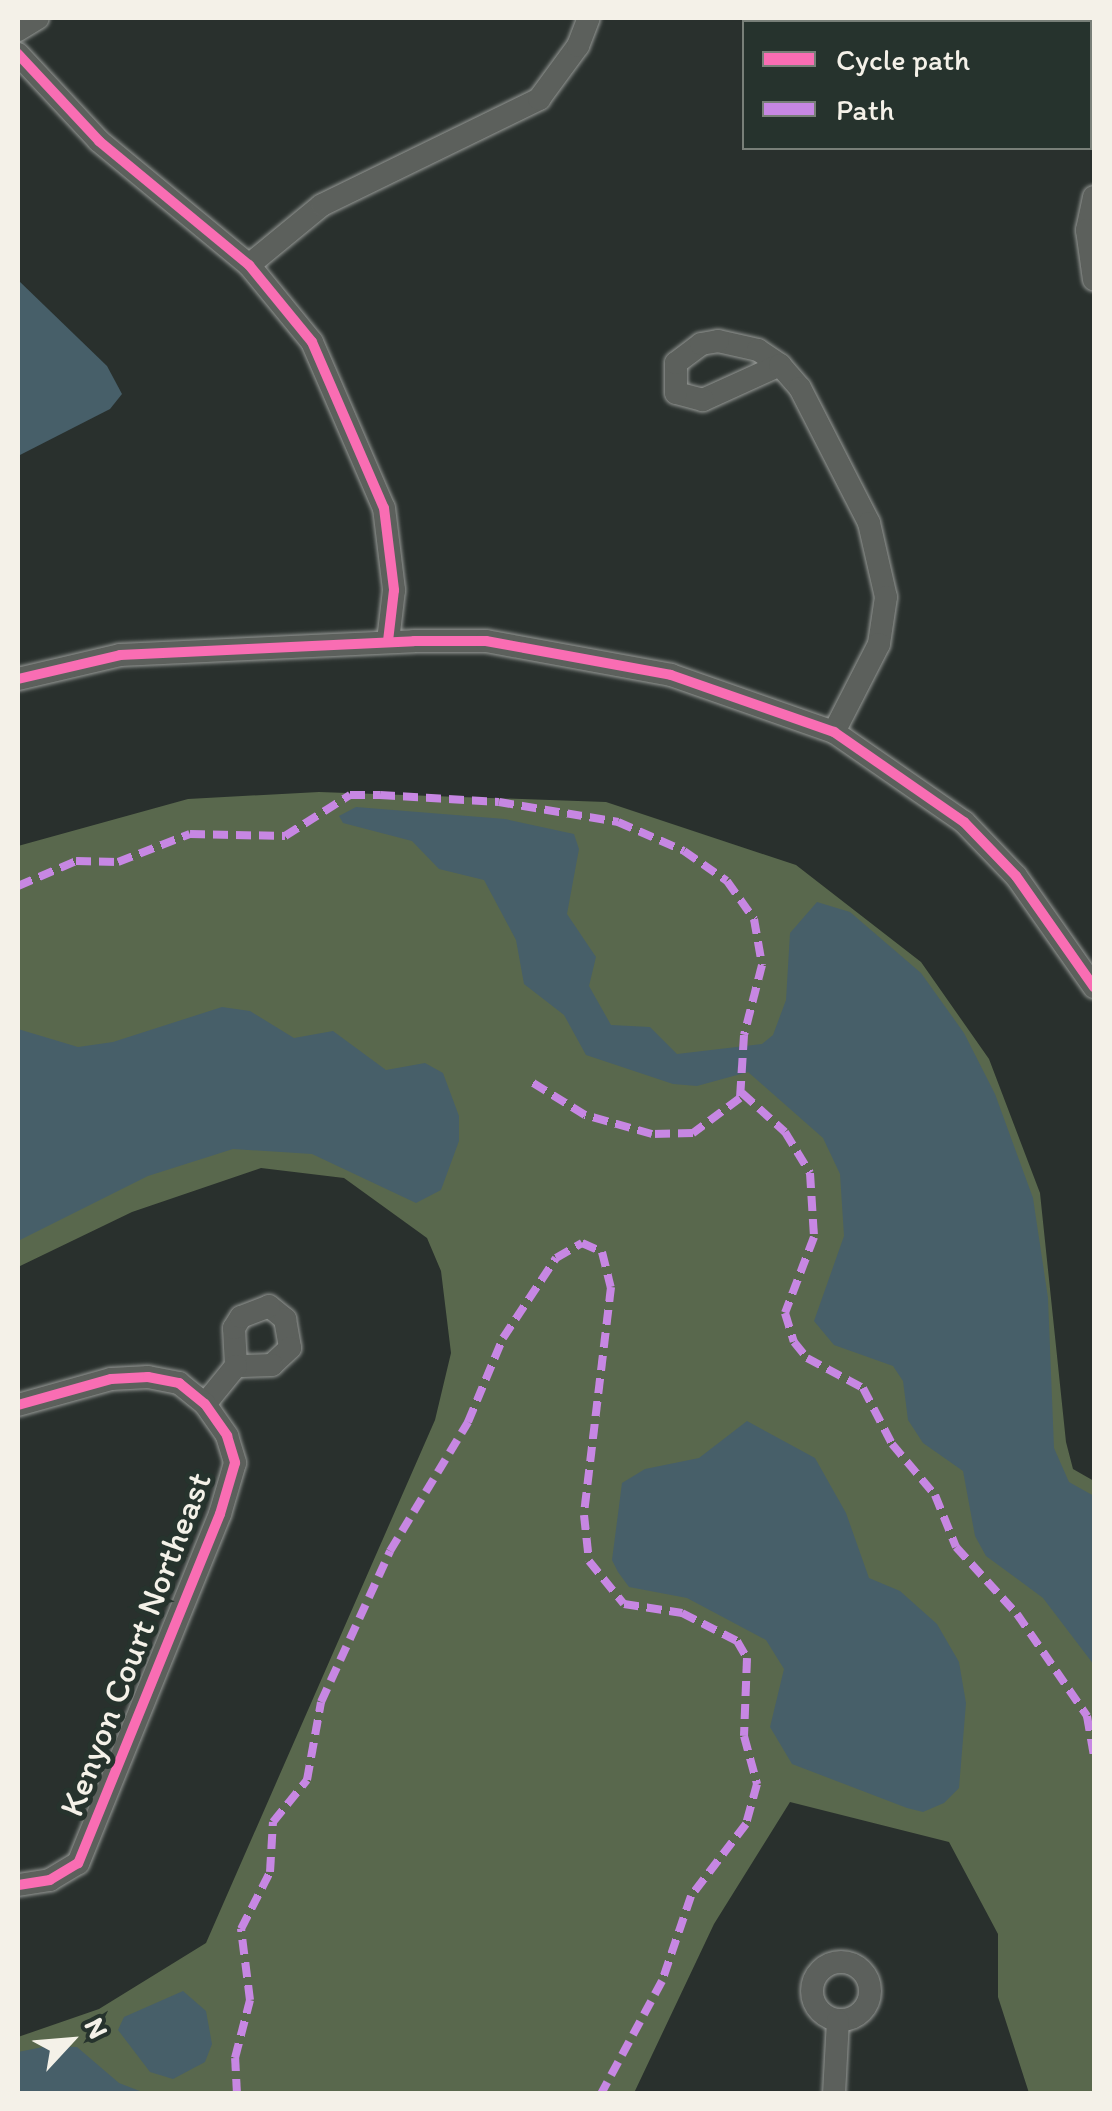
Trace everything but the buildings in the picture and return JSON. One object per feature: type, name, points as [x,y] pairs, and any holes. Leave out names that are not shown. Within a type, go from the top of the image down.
[{"type":"street","points":[[18,30],[38,18]]},
{"type":"street","points":[[249,265],[322,205],[540,99],[578,46],[589,18]]},
{"type":"street","points":[[18,54],[99,140],[249,265],[312,342],[375,485],[394,590],[388,641]]},
{"type":"street","points":[[1092,201],[1086,230],[1094,280]]},
{"type":"street","points":[[780,365],[800,388],[869,522],[886,597],[879,644],[834,732]]},
{"type":"street","points":[[18,678],[120,656],[388,641],[486,641],[671,675],[834,732],[964,822],[1016,876],[1094,987]]},
{"type":"street","points":[[18,1405],[148,1376],[179,1384],[205,1404],[236,1366]]},
{"type":"street","name":"Kenyon Court Northeast","points":[[18,1885],[50,1880],[78,1863],[220,1514],[234,1463],[227,1436],[205,1404]]},
{"type":"street","points":[[834,2094],[838,2021]]},
{"type":"green space","points":[[760,18],[1059,18],[909,20]]},
{"type":"green space","points":[[319,792],[606,802],[796,865],[921,962],[989,1059],[1040,1193],[1066,1442],[1073,1469],[1094,1481],[1094,2093],[1029,2093],[998,1997],[998,1934],[949,1842],[790,1802],[714,1924],[634,2093],[18,2093],[18,2037],[99,2009],[206,1943],[435,1420],[451,1353],[441,1271],[427,1238],[344,1178],[261,1168],[132,1212],[18,1267],[18,846],[188,799]]},
{"type":"water","points":[[18,280],[107,366],[122,394],[110,409],[18,456]]},
{"type":"water","points":[[356,807],[505,819],[574,834],[579,849],[567,914],[596,957],[589,986],[611,1025],[650,1027],[677,1054],[762,1044],[773,1035],[786,1000],[790,933],[817,902],[850,912],[921,973],[964,1033],[995,1094],[1033,1198],[1048,1298],[1054,1448],[1069,1482],[1094,1496],[1094,1665],[1043,1598],[986,1556],[975,1536],[963,1471],[923,1443],[908,1420],[903,1381],[893,1366],[834,1345],[814,1321],[844,1236],[840,1174],[823,1138],[748,1072],[697,1086],[673,1084],[586,1055],[564,1015],[524,984],[516,940],[484,880],[439,869],[412,841],[343,823],[339,816]]},
{"type":"water","points":[[222,1007],[250,1011],[294,1038],[333,1031],[386,1070],[425,1063],[443,1073],[459,1116],[459,1141],[441,1190],[416,1203],[312,1154],[233,1149],[148,1176],[18,1241],[18,1029],[78,1047],[113,1042]]},
{"type":"water","points":[[747,1421],[815,1458],[846,1513],[869,1578],[900,1591],[937,1624],[959,1662],[966,1703],[959,1788],[944,1803],[923,1812],[907,1808],[792,1764],[770,1727],[784,1669],[766,1640],[687,1598],[629,1587],[618,1572],[612,1560],[622,1483],[645,1469],[699,1458]]},
{"type":"water","points":[[183,1991],[206,2011],[212,2044],[205,2062],[173,2079],[150,2072],[118,2030],[124,2017]]},
{"type":"water","points":[[48,2046],[77,2047],[119,2083],[145,2093],[18,2093],[18,2052]]},
{"type":"marked path","points":[[18,886],[76,861],[118,862],[190,834],[285,836],[350,795],[499,802],[618,822],[684,851],[727,881],[754,919],[762,965],[744,1035],[740,1098],[693,1133],[652,1134],[585,1115],[530,1081]]},
{"type":"marked path","points":[[742,1093],[785,1132],[810,1173],[814,1237],[785,1313],[794,1342],[807,1358],[863,1388],[892,1444],[935,1495],[956,1547],[1017,1614],[1087,1716],[1094,1756]]},
{"type":"marked path","points":[[237,2094],[235,2058],[250,2000],[241,1929],[270,1872],[273,1822],[307,1780],[321,1702],[390,1551],[468,1422],[503,1338],[556,1258],[582,1243],[602,1252],[611,1287],[584,1515],[589,1561],[624,1604],[682,1613],[737,1641],[747,1658],[744,1736],[757,1784],[746,1824],[691,1896],[662,1981],[601,2094]]},
{"type":"cycle path","points":[[18,54],[99,141],[249,265],[312,342],[384,508],[394,590],[388,641]]},
{"type":"cycle path","points":[[18,679],[120,655],[414,641],[486,641],[671,675],[834,732],[964,822],[1016,876],[1094,987]]},
{"type":"cycle path","points":[[18,1405],[111,1379],[148,1377],[179,1383],[205,1404],[227,1436],[235,1463],[220,1514],[78,1863],[50,1880],[18,1885]]}]
